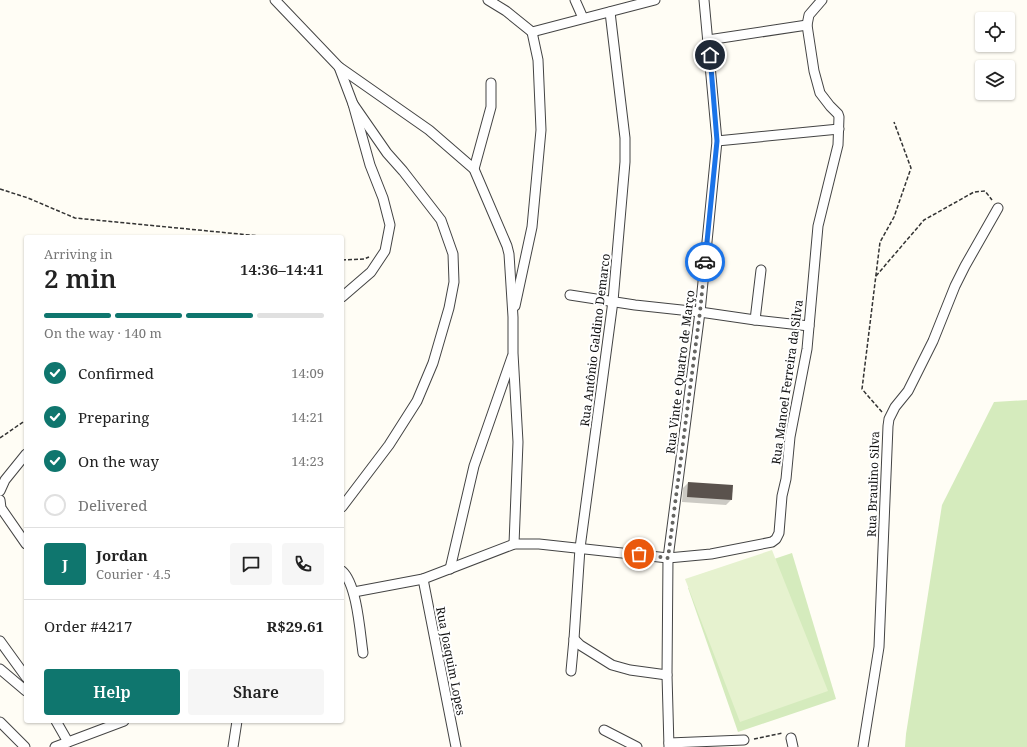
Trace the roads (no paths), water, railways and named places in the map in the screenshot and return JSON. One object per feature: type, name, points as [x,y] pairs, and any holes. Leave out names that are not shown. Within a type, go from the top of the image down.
[{"type":"street","points":[[275,0],[339,67],[429,130],[474,169],[507,246],[513,317],[513,353],[518,442],[514,544]]},
{"type":"street","points":[[488,0],[506,11],[532,32],[538,60],[542,130],[532,227],[513,317]]},
{"type":"street","points":[[575,0],[583,18]]},
{"type":"street","points":[[532,32],[655,0]]},
{"type":"street","name":"Rua Vinte e Quatro de Março","points":[[669,745],[667,675],[668,558],[700,312],[717,141],[704,0]]},
{"type":"street","points":[[708,40],[807,25],[809,14],[822,0]]},
{"type":"street","name":"Rua Antônio Galdino Demarco","points":[[571,671],[580,548],[613,301],[626,146],[610,12]]},
{"type":"street","name":"Rua Manoel Ferreira da Silva","points":[[668,558],[711,554],[772,542],[776,539],[779,533],[782,496],[786,479],[790,437],[807,349],[818,226],[838,145],[839,129],[838,114],[820,93],[814,71],[807,25]]},
{"type":"street","points":[[339,67],[353,104],[370,166],[383,198],[390,225],[385,250],[371,272],[344,295]]},
{"type":"street","points":[[474,169],[491,107],[492,83]]},
{"type":"street","points":[[344,504],[389,445],[417,401],[433,363],[449,308],[454,282],[453,254],[441,220],[387,153],[353,104]]},
{"type":"street","points":[[717,141],[839,129]]},
{"type":"street","name":"Rua Braulino Silva","points":[[863,747],[879,647],[889,419],[895,407],[908,391],[932,341],[955,286],[998,208]]},
{"type":"street","points":[[755,320],[761,270]]},
{"type":"street","points":[[570,295],[635,305],[809,326]]},
{"type":"street","points":[[450,569],[474,466],[513,353]]},
{"type":"street","points":[[0,491],[5,480],[24,456]]},
{"type":"street","points":[[1,504],[24,541]]},
{"type":"street","points":[[354,592],[423,579],[514,544],[539,544],[668,558]]},
{"type":"street","points":[[344,573],[354,592],[362,653]]},
{"type":"street","name":"Rua Joaquim Lopes","points":[[423,579],[456,747]]},
{"type":"street","points":[[574,639],[580,645],[612,665],[630,670],[667,675]]},
{"type":"street","points":[[1,644],[24,674]]},
{"type":"street","points":[[0,669],[24,689]]},
{"type":"street","points":[[0,722],[25,747]]},
{"type":"street","points":[[57,723],[68,742]]},
{"type":"street","points":[[56,747],[119,723]]},
{"type":"street","points":[[233,747],[237,723]]},
{"type":"street","points":[[604,730],[637,747]]},
{"type":"street","points":[[669,745],[744,740]]}]
